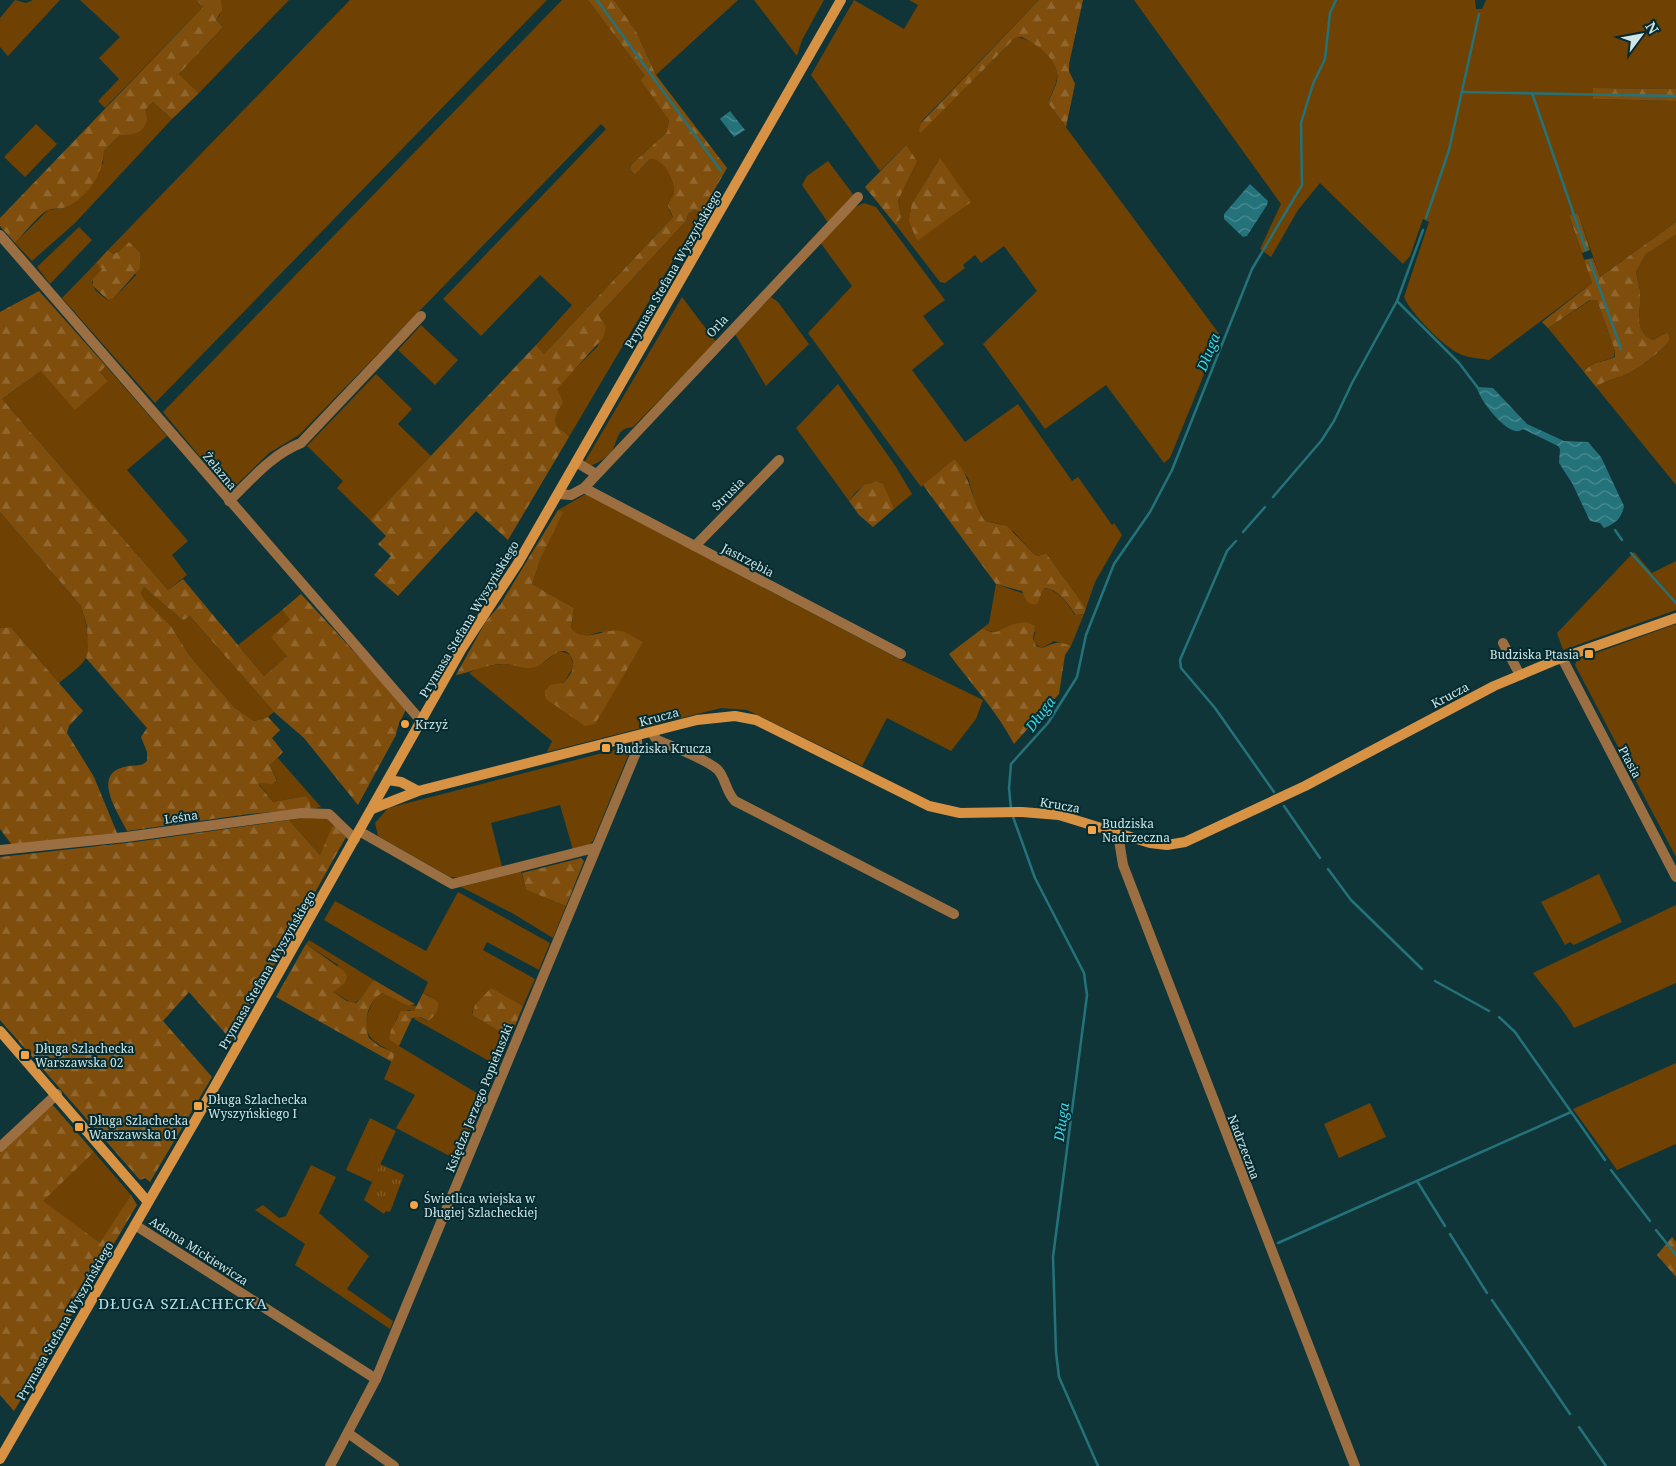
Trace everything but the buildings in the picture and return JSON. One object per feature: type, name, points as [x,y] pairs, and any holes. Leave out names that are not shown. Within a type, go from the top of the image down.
[{"type":"street","name":"Prymasa Stefana Wyszyńskiego","points":[[0,1459],[422,722],[461,650],[518,563],[841,0]]},
{"type":"street","name":"Orla","points":[[584,488],[858,197]]},
{"type":"street","name":"Żelazna","points":[[0,235],[4,247],[422,722]]},
{"type":"street","points":[[229,501],[269,460],[282,451],[301,443],[421,316]]},
{"type":"street","name":"Strusia","points":[[694,546],[779,460]]},
{"type":"street","points":[[576,462],[596,474]]},
{"type":"street","points":[[558,494],[570,494],[584,488]]},
{"type":"street","name":"Jastrzębia","points":[[584,488],[901,654]]},
{"type":"street","name":"Krucza","points":[[372,809],[418,791],[651,732],[708,718],[744,716],[775,728],[930,806],[955,813],[1022,812],[1059,815],[1150,843],[1167,845],[1195,839],[1305,786],[1494,686],[1562,658],[1676,618]]},
{"type":"street","points":[[1504,643],[1520,675]]},
{"type":"street","name":"Ptasia","points":[[1562,658],[1676,876]]},
{"type":"street","points":[[651,732],[657,740],[715,767],[722,776],[728,793],[735,801],[954,914]]},
{"type":"street","name":"Księdza Jerzego Popiełuszki","points":[[330,1466],[376,1379],[594,848],[637,750],[637,736]]},
{"type":"street","points":[[405,796],[393,789],[388,780],[396,780],[418,791]]},
{"type":"street","name":"Leśna","points":[[0,850],[126,838],[309,813],[329,814],[357,835],[452,884],[594,848]]},
{"type":"street","name":"Nadrzeczna","points":[[1118,834],[1123,865],[1355,1466]]},
{"type":"street","points":[[0,1031],[148,1202]]},
{"type":"street","points":[[0,1147],[56,1094]]},
{"type":"street","name":"Adama Mickiewicza","points":[[135,1225],[376,1379]]},
{"type":"street","points":[[348,1433],[394,1466]]},
{"type":"green space","points":[[15,0],[26,3],[33,0],[60,0],[8,56],[0,47],[0,18]]},
{"type":"green space","points":[[80,0],[196,0],[203,7],[105,108],[98,101],[119,79],[99,58],[120,37]]},
{"type":"green space","points":[[196,0],[221,0],[222,10],[216,20],[223,27],[179,74],[199,93],[172,119],[153,102],[145,110],[147,119],[140,131],[130,135],[120,135],[104,151],[101,168],[86,193],[72,204],[44,212],[15,243],[0,226],[0,218],[203,7]]},
{"type":"green space","points":[[221,0],[289,0],[199,93],[179,74],[223,27],[216,20],[220,15]]},
{"type":"green space","points":[[350,0],[547,0],[155,403],[62,298],[96,263],[102,269],[92,282],[95,290],[107,300],[113,299],[136,275],[120,251],[113,254],[108,250]]},
{"type":"green space","points":[[562,0],[588,0],[645,76],[669,120],[667,132],[631,165],[630,170],[635,175],[650,159],[660,162],[668,170],[674,186],[674,195],[669,206],[673,217],[544,354],[536,345],[572,305],[540,275],[481,336],[443,299],[606,129],[601,124],[299,435],[269,453],[229,492],[163,412]]},
{"type":"green space","points":[[588,0],[614,0],[636,31],[656,75],[727,168],[701,213],[695,210],[688,214],[686,221],[599,315],[606,327],[603,338],[557,389],[563,402],[556,416],[555,423],[569,437],[508,540],[476,511],[398,596],[374,575],[391,556],[378,544],[386,536],[370,520],[536,345],[544,354],[673,217],[668,206],[674,194],[674,187],[670,175],[664,166],[660,162],[650,159],[635,175],[630,170],[631,165],[667,132],[669,120],[641,80],[645,76]]},
{"type":"green space","points":[[614,0],[738,0],[656,75],[636,31]]},
{"type":"green space","points":[[754,0],[824,0],[802,40],[797,56]]},
{"type":"green space","points":[[854,0],[904,29],[918,5],[909,0],[1039,0],[921,122],[921,133],[1015,38],[1028,40],[1035,44],[1053,60],[1057,77],[1048,103],[1220,335],[1170,458],[1164,463],[1106,385],[1045,429],[983,344],[1037,291],[1004,246],[981,263],[975,255],[963,265],[965,268],[945,283],[940,282],[896,225],[901,217],[898,201],[914,167],[906,145],[880,171],[811,75]],"holes":[[[940,158],[917,241],[912,203]]]},
{"type":"green space","points":[[1039,0],[1083,0],[1069,64],[1069,71],[1075,84],[1066,127],[1048,103],[1057,81],[1057,74],[1052,60],[1035,44],[1022,37],[1015,38],[921,133],[919,131],[921,123]]},
{"type":"green space","points":[[1134,0],[1475,0],[1476,9],[1482,9],[1486,0],[1676,0],[1676,89],[1593,88],[1593,99],[1676,101],[1676,222],[1600,277],[1578,213],[1569,215],[1592,283],[1489,360],[1462,355],[1444,343],[1428,328],[1404,297],[1429,222],[1423,219],[1410,256],[1403,264],[1320,183],[1298,210],[1271,257],[1260,249],[1281,204]]},
{"type":"green space","points":[[1593,88],[1676,89],[1676,101],[1593,99]]},
{"type":"green space","points":[[153,102],[172,119],[75,223],[32,261],[15,243],[48,210],[63,208],[103,163],[104,151]]},
{"type":"green space","points":[[36,124],[57,144],[25,177],[4,157]]},
{"type":"green space","points":[[906,145],[917,161],[898,201],[901,217],[896,225],[865,187]]},
{"type":"green space","points":[[940,158],[971,202],[917,241],[909,221],[912,203]]},
{"type":"green space","points":[[828,161],[855,197],[829,224],[802,185],[807,176]]},
{"type":"green space","points":[[864,203],[876,207],[945,300],[923,316],[944,344],[912,370],[965,442],[1018,404],[1072,481],[1078,477],[1112,525],[1114,523],[1122,535],[1095,582],[1086,608],[1046,553],[1038,556],[1034,554],[1014,532],[1000,524],[985,521],[976,505],[968,478],[954,459],[921,487],[808,333],[852,286],[820,242],[855,207]]},
{"type":"green space","points":[[695,210],[701,213],[569,437],[555,423],[554,418],[560,406],[556,389],[598,346],[599,315],[686,221],[688,214]]},
{"type":"green space","points":[[1578,213],[1590,250],[1582,253],[1569,215]]},
{"type":"green space","points":[[1676,222],[1676,234],[1646,254],[1636,272],[1640,291],[1639,319],[1642,331],[1653,340],[1668,332],[1670,339],[1656,354],[1636,369],[1596,387],[1584,372],[1591,365],[1615,357],[1615,351],[1597,300],[1590,300],[1548,328],[1542,322],[1592,283],[1584,260],[1593,258],[1600,277]]},
{"type":"green space","points":[[79,227],[92,240],[50,284],[37,267]]},
{"type":"green space","points":[[1676,234],[1676,485],[1596,387],[1636,369],[1656,354],[1670,339],[1668,332],[1653,340],[1642,331],[1639,319],[1640,291],[1636,272],[1646,254]]},
{"type":"green space","points":[[129,242],[140,253],[140,268],[113,299],[108,300],[93,286],[93,279],[102,269],[96,263],[108,250],[113,254],[120,251]]},
{"type":"green space","points":[[39,291],[106,366],[100,372],[108,381],[75,410],[41,371],[2,399],[168,590],[183,579],[264,676],[287,656],[271,637],[290,620],[282,610],[301,594],[406,708],[396,735],[358,805],[304,738],[274,712],[190,616],[184,620],[181,619],[144,587],[141,593],[144,599],[171,626],[189,655],[234,707],[254,721],[268,717],[280,730],[272,738],[283,752],[270,765],[277,781],[272,784],[259,783],[259,785],[273,802],[305,796],[309,800],[311,809],[249,814],[127,831],[110,796],[109,778],[114,771],[127,766],[139,765],[147,761],[147,752],[141,737],[147,728],[86,658],[88,650],[87,626],[81,606],[0,512],[0,312]]},
{"type":"green space","points":[[682,297],[716,342],[633,427],[622,431],[610,453],[589,466],[584,463]]},
{"type":"green space","points":[[771,297],[778,302],[809,344],[766,386],[735,334]]},
{"type":"green space","points":[[1591,300],[1597,300],[1615,351],[1614,357],[1594,364],[1584,372],[1548,328]]},
{"type":"green space","points":[[421,325],[458,360],[435,385],[398,350]]},
{"type":"green space","points":[[106,366],[167,436],[127,470],[188,541],[172,555],[187,575],[168,590],[2,399],[41,371],[108,381],[100,372]]},
{"type":"green space","points":[[376,374],[412,409],[398,424],[431,456],[370,520],[337,488],[343,481],[307,446]]},
{"type":"green space","points":[[838,384],[896,467],[912,494],[894,509],[880,482],[866,484],[849,501],[796,428]]},
{"type":"green space","points":[[954,459],[965,474],[976,505],[985,521],[1007,526],[1034,554],[1038,556],[1046,553],[1086,608],[1084,614],[1076,615],[1059,594],[1049,589],[1044,588],[1037,604],[1031,604],[1027,601],[1022,591],[996,584],[923,485]]},
{"type":"green space","points":[[877,481],[883,484],[894,509],[873,527],[859,515],[849,501],[864,485]]},
{"type":"green space","points":[[586,494],[901,660],[983,700],[976,719],[951,751],[887,718],[862,766],[747,710],[721,708],[547,752],[552,741],[469,673],[499,664],[533,667],[556,653],[566,653],[570,655],[574,666],[564,683],[559,685],[577,721],[617,632],[600,632],[582,637],[577,636],[571,629],[574,608],[532,584],[540,560],[562,512],[558,510]]},
{"type":"green space","points":[[558,510],[563,512],[540,560],[532,584],[574,608],[571,628],[576,633],[588,635],[615,630],[622,631],[643,642],[595,724],[585,726],[546,699],[545,691],[550,685],[564,683],[573,669],[569,653],[564,651],[531,668],[498,664],[456,675],[486,621],[500,605]]},
{"type":"green space","points":[[0,512],[81,606],[88,632],[88,653],[81,665],[59,683],[11,627],[0,628]]},
{"type":"green space","points":[[1634,552],[1652,573],[1676,561],[1676,610],[1563,650],[1557,633]]},
{"type":"green space","points":[[996,584],[1039,599],[1044,588],[1049,589],[1062,598],[1075,615],[1084,614],[1071,646],[1054,641],[1042,648],[1033,643],[1035,632],[1002,633],[983,628],[989,623]]},
{"type":"green space","points":[[144,587],[181,619],[184,620],[190,616],[274,712],[268,717],[254,721],[234,707],[189,655],[171,626],[144,599],[141,593]]},
{"type":"green space","points":[[282,610],[290,620],[287,656],[264,676],[238,645]]},
{"type":"green space","points":[[1026,622],[1035,626],[1033,639],[1036,646],[1042,648],[1059,643],[1071,646],[1065,655],[1059,694],[1014,744],[992,709],[949,654],[983,628],[996,632],[1013,624]]},
{"type":"green space","points":[[1676,624],[1676,857],[1575,665],[1577,660]]},
{"type":"green space","points":[[11,627],[83,711],[69,726],[67,733],[94,777],[117,833],[12,845],[0,829],[0,628]]},
{"type":"green space","points":[[630,746],[630,751],[593,841],[588,845],[573,850],[560,805],[491,823],[502,867],[460,878],[450,877],[378,836],[375,823],[388,808]]},
{"type":"green space","points":[[277,757],[321,807],[311,809],[305,796],[273,802],[258,783],[275,783],[277,780],[270,765]]},
{"type":"green space","points":[[315,816],[328,817],[336,825],[320,855],[289,820]]},
{"type":"green space","points":[[289,820],[320,855],[332,827],[336,825],[346,837],[232,1041],[189,992],[163,1021],[212,1077],[150,1182],[145,1178],[140,1180],[0,1020],[0,857],[135,842]]},
{"type":"green space","points":[[581,858],[584,861],[566,906],[526,890],[522,873]]},
{"type":"green space","points":[[521,871],[526,890],[566,906],[553,938],[512,913],[461,887]]},
{"type":"green space","points":[[1599,874],[1622,922],[1574,945],[1570,942],[1565,945],[1541,902]]},
{"type":"green space","points":[[458,892],[550,943],[539,970],[487,942],[483,950],[535,979],[523,1006],[491,989],[472,1012],[472,1015],[510,1038],[498,1066],[414,1019],[417,1016],[427,1021],[431,997],[423,993],[428,982],[324,920],[335,901],[426,951]]},
{"type":"green space","points":[[1676,905],[1676,983],[1574,1028],[1533,973]]},
{"type":"green space","points":[[309,940],[374,980],[359,1000],[352,1003],[333,992],[338,965],[306,944]]},
{"type":"green space","points":[[306,944],[344,971],[347,976],[345,983],[333,992],[347,1001],[356,1003],[374,980],[415,1004],[409,1006],[382,993],[370,1007],[366,1026],[369,1038],[379,1046],[395,1053],[392,1062],[276,997]]},
{"type":"green space","points":[[491,988],[523,1006],[510,1038],[472,1015],[475,1005]]},
{"type":"green space","points":[[382,993],[409,1005],[417,1006],[414,1012],[408,1010],[397,1017],[389,1040],[485,1098],[459,1161],[396,1128],[415,1095],[384,1079],[395,1053],[371,1038],[366,1028],[370,1007]]},
{"type":"green space","points":[[423,993],[437,1001],[438,1007],[436,1012],[428,1021],[420,1017],[412,1018],[399,1046],[389,1040],[391,1030],[401,1011],[414,1011]]},
{"type":"green space","points":[[1676,1063],[1676,1144],[1617,1170],[1573,1109]]},
{"type":"green space","points":[[51,1103],[94,1152],[43,1201],[100,1243],[131,1195],[137,1205],[14,1411],[0,1395],[0,1151]]},
{"type":"green space","points":[[1370,1103],[1386,1137],[1339,1158],[1324,1124]]},
{"type":"green space","points":[[370,1118],[396,1131],[372,1182],[346,1170]]},
{"type":"green space","points":[[94,1152],[131,1195],[101,1244],[42,1201]]},
{"type":"green space","points":[[380,1164],[404,1175],[390,1212],[386,1211],[384,1214],[364,1200]]},
{"type":"green space","points":[[311,1165],[336,1177],[319,1213],[369,1256],[347,1289],[393,1321],[390,1329],[295,1265],[305,1244],[255,1210],[263,1205],[279,1218],[286,1216]]},
{"type":"green space","points":[[1672,1237],[1676,1242],[1676,1277],[1657,1255]]},
{"type":"water","points":[[730,111],[745,130],[734,137],[720,119]]},
{"type":"water","points":[[1250,184],[1268,201],[1247,236],[1243,237],[1224,219],[1224,214]]},
{"type":"water","points":[[1477,387],[1493,388],[1527,424],[1564,441],[1588,442],[1601,457],[1624,506],[1622,514],[1617,520],[1604,528],[1600,523],[1590,521],[1572,483],[1559,463],[1560,449],[1558,446],[1523,429],[1517,431],[1511,429],[1498,420],[1486,405]]},
{"type":"waterway","points":[[597,0],[721,171]]},
{"type":"waterway","name":"Długa","points":[[1011,809],[1009,788],[1011,764],[1048,723],[1077,677],[1086,635],[1114,564],[1150,512],[1172,470],[1252,269],[1302,185],[1301,123],[1313,84],[1325,59],[1330,13],[1336,0]]},
{"type":"waterway","points":[[1426,218],[1449,150],[1479,14]]},
{"type":"waterway","points":[[1463,92],[1676,96]]},
{"type":"waterway","points":[[1532,93],[1586,250]]},
{"type":"waterway","points":[[1273,497],[1321,441],[1334,421],[1352,383],[1397,301],[1423,230]]},
{"type":"waterway","points":[[1590,261],[1621,349]]},
{"type":"waterway","points":[[1397,301],[1459,363],[1478,388]]},
{"type":"waterway","points":[[1243,532],[1265,507]]},
{"type":"waterway","points":[[1615,530],[1622,540]]},
{"type":"waterway","points":[[1236,541],[1227,551],[1180,660],[1181,668],[1215,708],[1274,792]]},
{"type":"waterway","points":[[1631,553],[1676,603]]},
{"type":"waterway","points":[[1284,806],[1320,858]]},
{"type":"waterway","name":"Długa","points":[[1012,814],[1035,878],[1084,973],[1087,995],[1053,1257],[1056,1352],[1059,1377],[1098,1466]]},
{"type":"waterway","points":[[1328,869],[1351,900],[1422,969]]},
{"type":"waterway","points":[[1435,981],[1489,1011]]},
{"type":"waterway","points":[[1499,1017],[1515,1032],[1605,1160]]},
{"type":"waterway","points":[[1278,1243],[1571,1112]]},
{"type":"waterway","points":[[1611,1170],[1650,1221]]},
{"type":"waterway","points":[[1417,1181],[1445,1226]]},
{"type":"waterway","points":[[1656,1230],[1676,1255]]},
{"type":"waterway","points":[[1450,1234],[1487,1293]]},
{"type":"waterway","points":[[1492,1300],[1570,1414]]},
{"type":"waterway","points":[[1579,1427],[1606,1466]]},
{"type":"place","name":"Budziska Ptasia","points":[[1589,654]]},
{"type":"place","name":"Krzyż","points":[[405,724]]},
{"type":"place","name":"Budziska Krucza","points":[[606,748]]},
{"type":"place","name":"Budziska Nadrzeczna","points":[[1092,830]]},
{"type":"place","name":"Długa Szlachecka Warszawska 02","points":[[25,1055]]},
{"type":"place","name":"Długa Szlachecka Wyszyńskiego I","points":[[198,1106]]},
{"type":"place","name":"Długa Szlachecka Warszawska 01","points":[[79,1127]]},
{"type":"place","name":"Świetlica wiejska w Długiej Szlacheckiej","points":[[414,1205]]},
{"type":"district","name":"DŁUGA SZLACHECKA","points":[[183,1303]]}]
